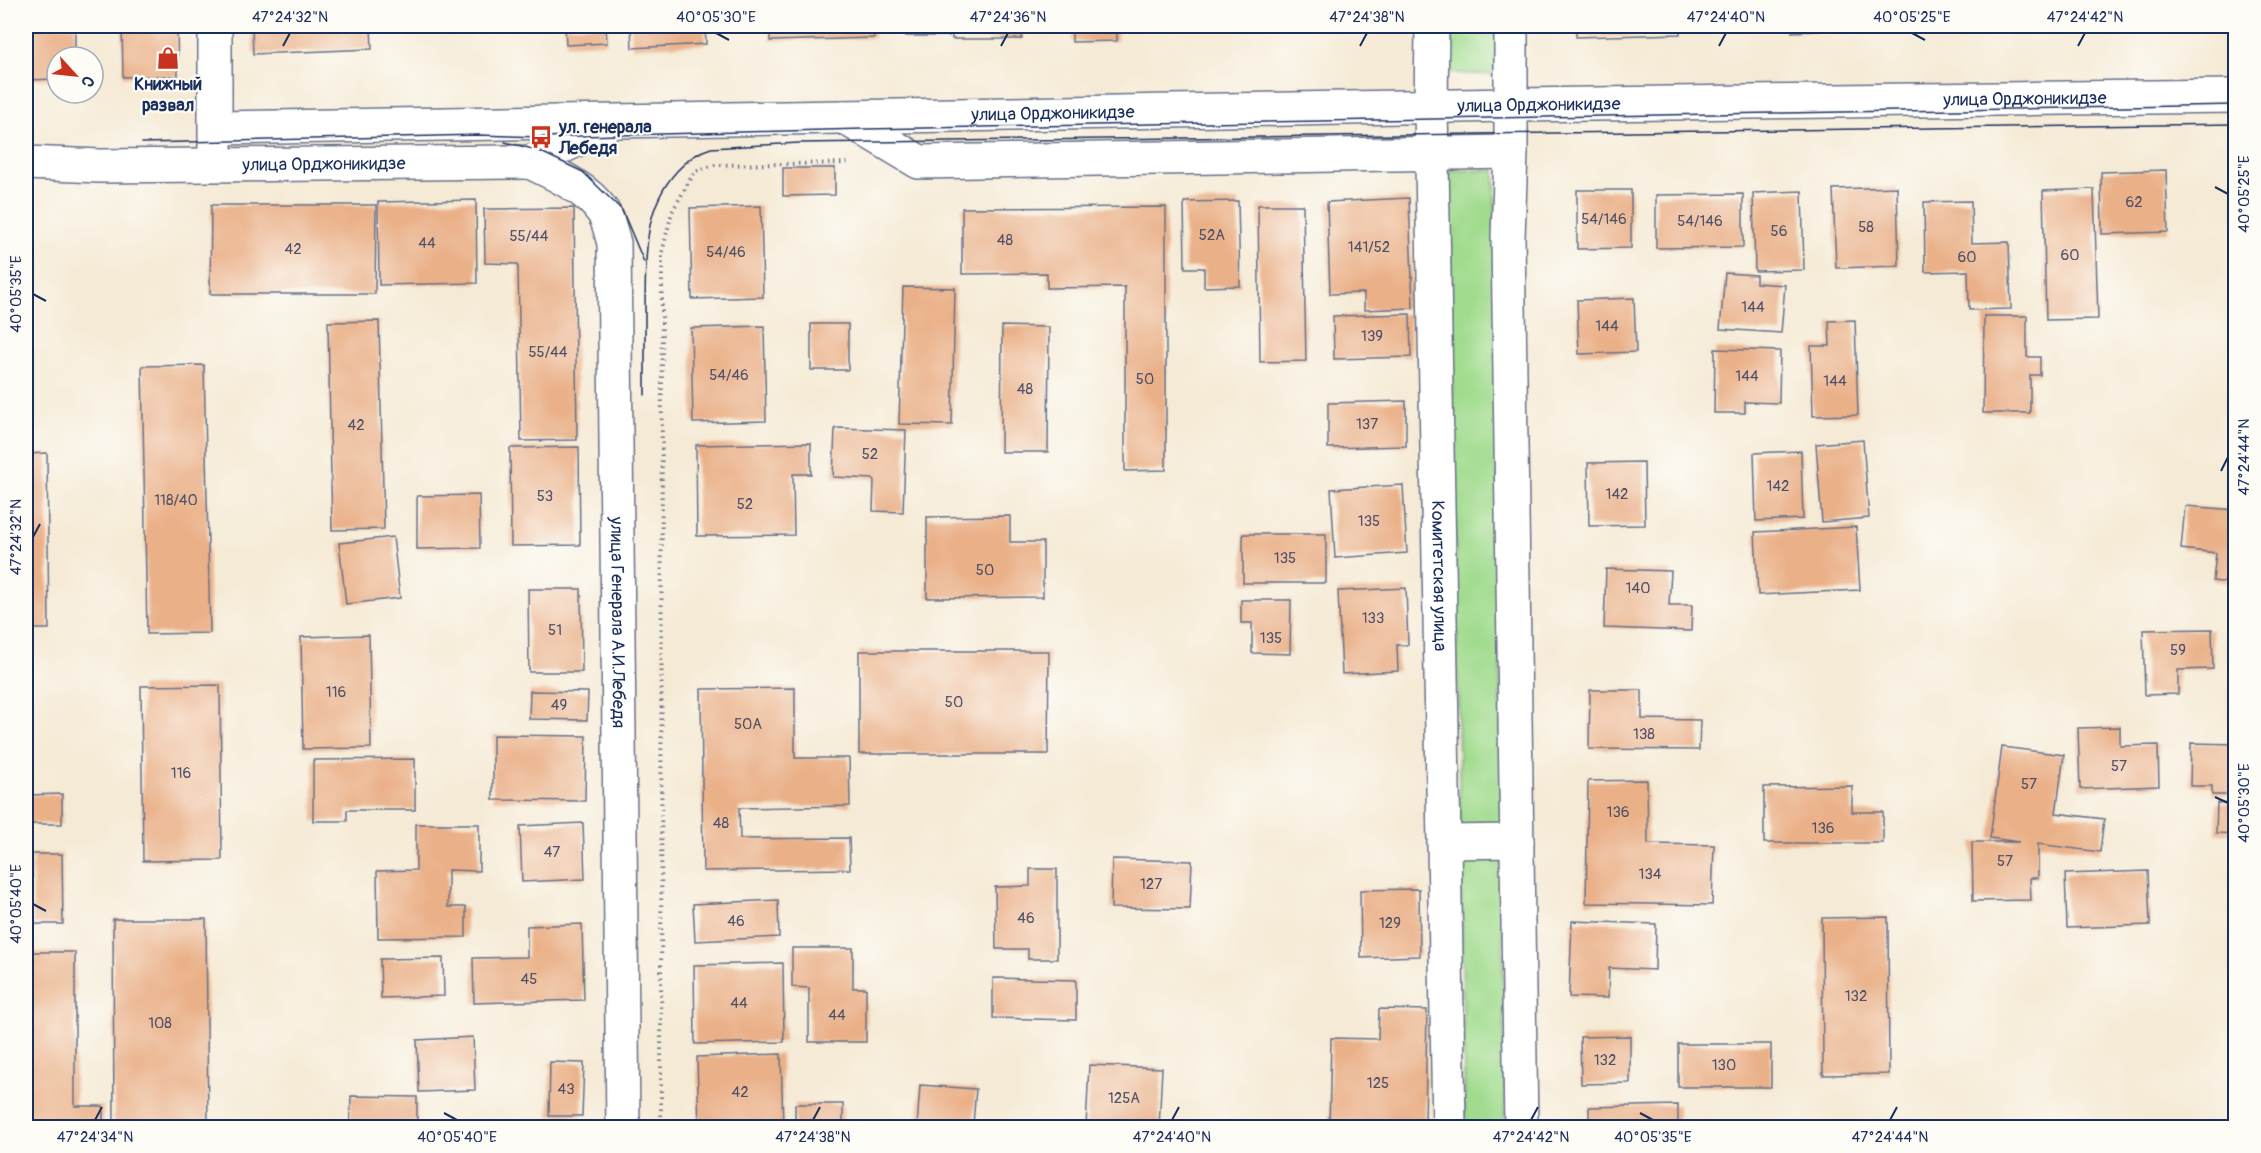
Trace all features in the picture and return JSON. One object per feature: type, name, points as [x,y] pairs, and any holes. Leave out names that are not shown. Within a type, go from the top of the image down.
[{"type":"street","points":[[214,165],[215,26]]},
{"type":"street","name":"Комитетская улица","points":[[1432,26],[1431,107],[1449,1128]]},
{"type":"street","points":[[1511,26],[1511,153],[1508,237],[1521,1128]]},
{"type":"street","name":"улица Орджоникидзе","points":[[216,128],[1511,105],[2235,96]]},
{"type":"street","points":[[844,117],[920,162],[1511,153]]},
{"type":"street","name":"улица Орджоникидзе","points":[[26,163],[100,166],[530,162],[616,121]]},
{"type":"street","name":"улица Генерала А.И.Лебедя","points":[[530,162],[562,177],[589,197],[604,213],[614,243],[623,1128]]},
{"type":"street","points":[[1445,842],[1516,841]]},
{"type":"path","points":[[661,1128],[662,254],[672,212],[695,171],[715,165],[851,163]]},
{"type":"green space","points":[[1451,26],[1496,26],[1496,75],[1451,73]]},
{"type":"green space","points":[[1449,170],[1495,170],[1505,1127],[1465,1127]]},
{"type":"building","points":[[26,26],[75,26],[75,45],[45,45],[45,79],[26,80]]},
{"type":"building","points":[[122,26],[177,26],[178,76],[123,77]]},
{"type":"building","points":[[252,26],[371,26],[372,49],[253,54]]},
{"type":"building","points":[[565,26],[606,26],[607,43],[566,45]]},
{"type":"building","points":[[631,26],[705,26],[706,44],[632,48]]},
{"type":"building","points":[[770,26],[873,26],[874,38],[770,41]]},
{"type":"building","points":[[906,26],[949,26],[949,36],[906,36]]},
{"type":"building","points":[[952,26],[1022,26],[1022,39],[952,39]]},
{"type":"building","points":[[1072,26],[1117,26],[1117,41],[1072,42]]},
{"type":"building","points":[[1315,26],[1410,26],[1411,28],[1315,29]]},
{"type":"building","points":[[1576,26],[1680,26],[1680,34],[1576,37]]},
{"type":"building","points":[[1792,26],[1847,26],[1847,29],[1792,32]]},
{"type":"building","points":[[2020,26],[2069,26],[2069,30],[2020,29]]},
{"type":"building","points":[[2135,26],[2187,26],[2187,28],[2135,31]]},
{"type":"building","points":[[783,168],[835,168],[835,195],[783,196]]},
{"type":"building","points":[[2166,170],[2168,232],[2102,234],[2101,172]]},
{"type":"building","points":[[1897,187],[1899,266],[1836,268],[1833,189]]},
{"type":"building","points":[[2094,189],[2098,319],[2046,320],[2043,191]]},
{"type":"building","points":[[1577,190],[1631,190],[1631,248],[1577,249]]},
{"type":"building","points":[[1802,191],[1804,270],[1755,271],[1753,193]]},
{"type":"building","points":[[1743,194],[1743,247],[1656,248],[1656,195]]},
{"type":"building","points":[[1409,198],[1413,308],[1364,310],[1364,293],[1330,294],[1327,202]]},
{"type":"building","points":[[476,200],[477,283],[379,285],[378,202]]},
{"type":"building","points":[[1238,201],[1240,286],[1204,287],[1204,268],[1185,268],[1184,202]]},
{"type":"building","points":[[1971,201],[1972,243],[2009,242],[2011,309],[1969,310],[1968,271],[1925,272],[1924,202]]},
{"type":"building","points":[[211,205],[376,205],[375,294],[210,294]]},
{"type":"building","points":[[1258,205],[1303,205],[1306,361],[1260,362]]},
{"type":"building","points":[[761,206],[763,297],[692,299],[690,208]]},
{"type":"building","points":[[1166,207],[1166,470],[1125,471],[1125,287],[1047,288],[1047,273],[962,274],[962,208]]},
{"type":"building","points":[[574,208],[577,440],[521,441],[518,264],[485,263],[484,209]]},
{"type":"building","points":[[1725,273],[1756,275],[1756,283],[1785,285],[1781,333],[1720,329]]},
{"type":"building","points":[[903,287],[955,288],[952,425],[899,424]]},
{"type":"building","points":[[1634,298],[1636,352],[1579,354],[1577,300]]},
{"type":"building","points":[[1410,314],[1411,357],[1334,359],[1333,316]]},
{"type":"building","points":[[1984,316],[2027,316],[2027,357],[2040,357],[2040,375],[2030,375],[2030,413],[1983,413]]},
{"type":"building","points":[[1855,320],[1858,415],[1813,416],[1811,346],[1830,346],[1829,321]]},
{"type":"building","points":[[379,321],[384,529],[332,530],[328,322]]},
{"type":"building","points":[[811,324],[848,324],[848,370],[811,370]]},
{"type":"building","points":[[764,326],[766,421],[693,423],[691,328]]},
{"type":"building","points":[[1002,326],[1049,327],[1048,452],[1001,452]]},
{"type":"building","points":[[1715,349],[1780,351],[1779,403],[1745,402],[1745,413],[1714,413]]},
{"type":"building","points":[[204,365],[210,633],[147,634],[142,366]]},
{"type":"building","points":[[1406,401],[1406,446],[1328,448],[1328,403]]},
{"type":"building","points":[[835,428],[906,430],[903,512],[873,511],[874,479],[833,477]]},
{"type":"building","points":[[1863,440],[1869,518],[1822,522],[1816,444]]},
{"type":"building","points":[[811,443],[811,474],[793,474],[794,535],[697,536],[696,445]]},
{"type":"building","points":[[579,447],[580,545],[511,546],[510,448]]},
{"type":"building","points":[[1801,451],[1803,519],[1756,521],[1754,453]]},
{"type":"building","points":[[47,453],[49,629],[26,629],[26,454]]},
{"type":"building","points":[[1644,462],[1645,525],[1589,526],[1588,463]]},
{"type":"building","points":[[1403,485],[1407,553],[1335,558],[1331,489]]},
{"type":"building","points":[[479,495],[480,548],[417,549],[417,496]]},
{"type":"building","points":[[2185,506],[2236,510],[2236,574],[2231,573],[2230,583],[2213,581],[2216,553],[2181,549]]},
{"type":"building","points":[[1010,516],[1010,542],[1043,542],[1043,597],[927,598],[927,517]]},
{"type":"building","points":[[1856,527],[1860,590],[1758,595],[1755,532]]},
{"type":"building","points":[[1243,534],[1326,534],[1326,583],[1243,583]]},
{"type":"building","points":[[393,537],[400,598],[346,604],[339,543]]},
{"type":"building","points":[[1606,569],[1671,571],[1669,605],[1692,605],[1691,631],[1604,628]]},
{"type":"building","points":[[1406,588],[1408,645],[1397,645],[1398,671],[1342,674],[1338,591]]},
{"type":"building","points":[[528,589],[581,589],[582,672],[529,672]]},
{"type":"building","points":[[1241,600],[1291,600],[1290,654],[1252,653],[1252,623],[1241,623]]},
{"type":"building","points":[[2212,629],[2213,669],[2178,670],[2178,694],[2145,695],[2143,630]]},
{"type":"building","points":[[369,635],[371,748],[303,749],[301,637]]},
{"type":"building","points":[[859,651],[1049,651],[1048,754],[859,754]]},
{"type":"building","points":[[220,685],[222,860],[143,861],[141,686]]},
{"type":"building","points":[[795,688],[795,758],[849,758],[850,806],[739,808],[740,839],[849,838],[850,869],[703,871],[701,689]]},
{"type":"building","points":[[1590,690],[1642,690],[1642,719],[1700,720],[1699,750],[1589,749]]},
{"type":"building","points":[[530,691],[588,692],[587,720],[529,719]]},
{"type":"building","points":[[2120,727],[2120,746],[2158,745],[2159,786],[2080,789],[2078,728]]},
{"type":"building","points":[[493,735],[586,736],[585,801],[493,800]]},
{"type":"building","points":[[2191,743],[2236,744],[2236,795],[2212,795],[2212,786],[2190,786]]},
{"type":"building","points":[[2002,747],[2064,755],[2056,813],[2104,819],[2100,852],[2038,844],[2038,878],[2030,878],[2031,900],[1973,901],[1972,842],[2019,842],[1990,838]]},
{"type":"building","points":[[415,759],[415,810],[347,810],[347,821],[313,821],[313,760]]},
{"type":"building","points":[[1647,780],[1648,844],[1714,845],[1712,905],[1586,903],[1588,781]]},
{"type":"building","points":[[1852,786],[1852,812],[1883,812],[1883,843],[1764,843],[1764,787]]},
{"type":"building","points":[[62,794],[62,824],[26,824],[26,795]]},
{"type":"building","points":[[2217,803],[2236,803],[2236,834],[2216,833]]},
{"type":"building","points":[[583,823],[585,879],[522,882],[520,826]]},
{"type":"building","points":[[416,824],[479,824],[479,871],[448,870],[448,907],[466,907],[466,937],[378,938],[377,871],[416,870]]},
{"type":"building","points":[[32,854],[62,854],[63,924],[33,924]]},
{"type":"building","points":[[1112,859],[1192,861],[1190,909],[1111,908]]},
{"type":"building","points":[[1030,869],[1057,869],[1057,959],[1028,959],[1028,949],[996,949],[995,887],[1030,886]]},
{"type":"building","points":[[2148,871],[2150,925],[2067,928],[2065,874]]},
{"type":"building","points":[[1419,889],[1420,956],[1361,958],[1360,890]]},
{"type":"building","points":[[778,900],[779,937],[695,941],[693,904]]},
{"type":"building","points":[[1888,917],[1889,1074],[1823,1075],[1822,918]]},
{"type":"building","points":[[113,919],[206,919],[208,1128],[114,1128]]},
{"type":"building","points":[[1572,921],[1656,924],[1655,970],[1609,968],[1608,998],[1569,997]]},
{"type":"building","points":[[582,924],[584,1000],[474,1003],[473,958],[527,957],[527,926]]},
{"type":"building","points":[[792,948],[853,948],[853,988],[866,988],[866,1042],[809,1042],[809,988],[792,987]]},
{"type":"building","points":[[26,952],[75,952],[75,1106],[103,1106],[103,1128],[26,1128]]},
{"type":"building","points":[[443,958],[444,996],[381,998],[380,959]]},
{"type":"building","points":[[783,963],[784,1042],[695,1044],[694,965]]},
{"type":"building","points":[[993,978],[1076,980],[1076,1020],[993,1018]]},
{"type":"building","points":[[1379,1009],[1427,1010],[1425,1128],[1329,1128],[1331,1038],[1378,1039]]},
{"type":"building","points":[[1630,1036],[1630,1083],[1581,1084],[1580,1037]]},
{"type":"building","points":[[473,1037],[475,1090],[419,1092],[417,1040]]},
{"type":"building","points":[[1678,1044],[1771,1044],[1771,1087],[1678,1087]]},
{"type":"building","points":[[781,1054],[783,1128],[699,1128],[697,1057]]},
{"type":"building","points":[[550,1062],[584,1063],[582,1116],[549,1116]]},
{"type":"building","points":[[1089,1065],[1162,1068],[1159,1128],[1086,1128]]},
{"type":"building","points":[[920,1085],[976,1089],[973,1124],[983,1125],[983,1128],[917,1128]]},
{"type":"building","points":[[351,1096],[417,1097],[417,1128],[350,1128]]},
{"type":"building","points":[[795,1104],[843,1104],[843,1128],[795,1128]]},
{"type":"building","points":[[1678,1105],[1678,1128],[1589,1128],[1589,1107]]},
{"type":"tram line","points":[[142,143],[479,135],[541,137],[864,129],[2236,105]]},
{"type":"tram line","points":[[645,395],[646,253],[652,218],[657,202],[677,171],[692,157],[711,148],[799,143],[2236,124]]},
{"type":"tram line","points":[[505,142],[537,150],[583,172],[622,210],[644,262]]},
{"type":"place","name":"Книжный развал","points":[[168,58]]},
{"type":"place","name":"ул. генерала Лебедя","points":[[541,137]]}]
